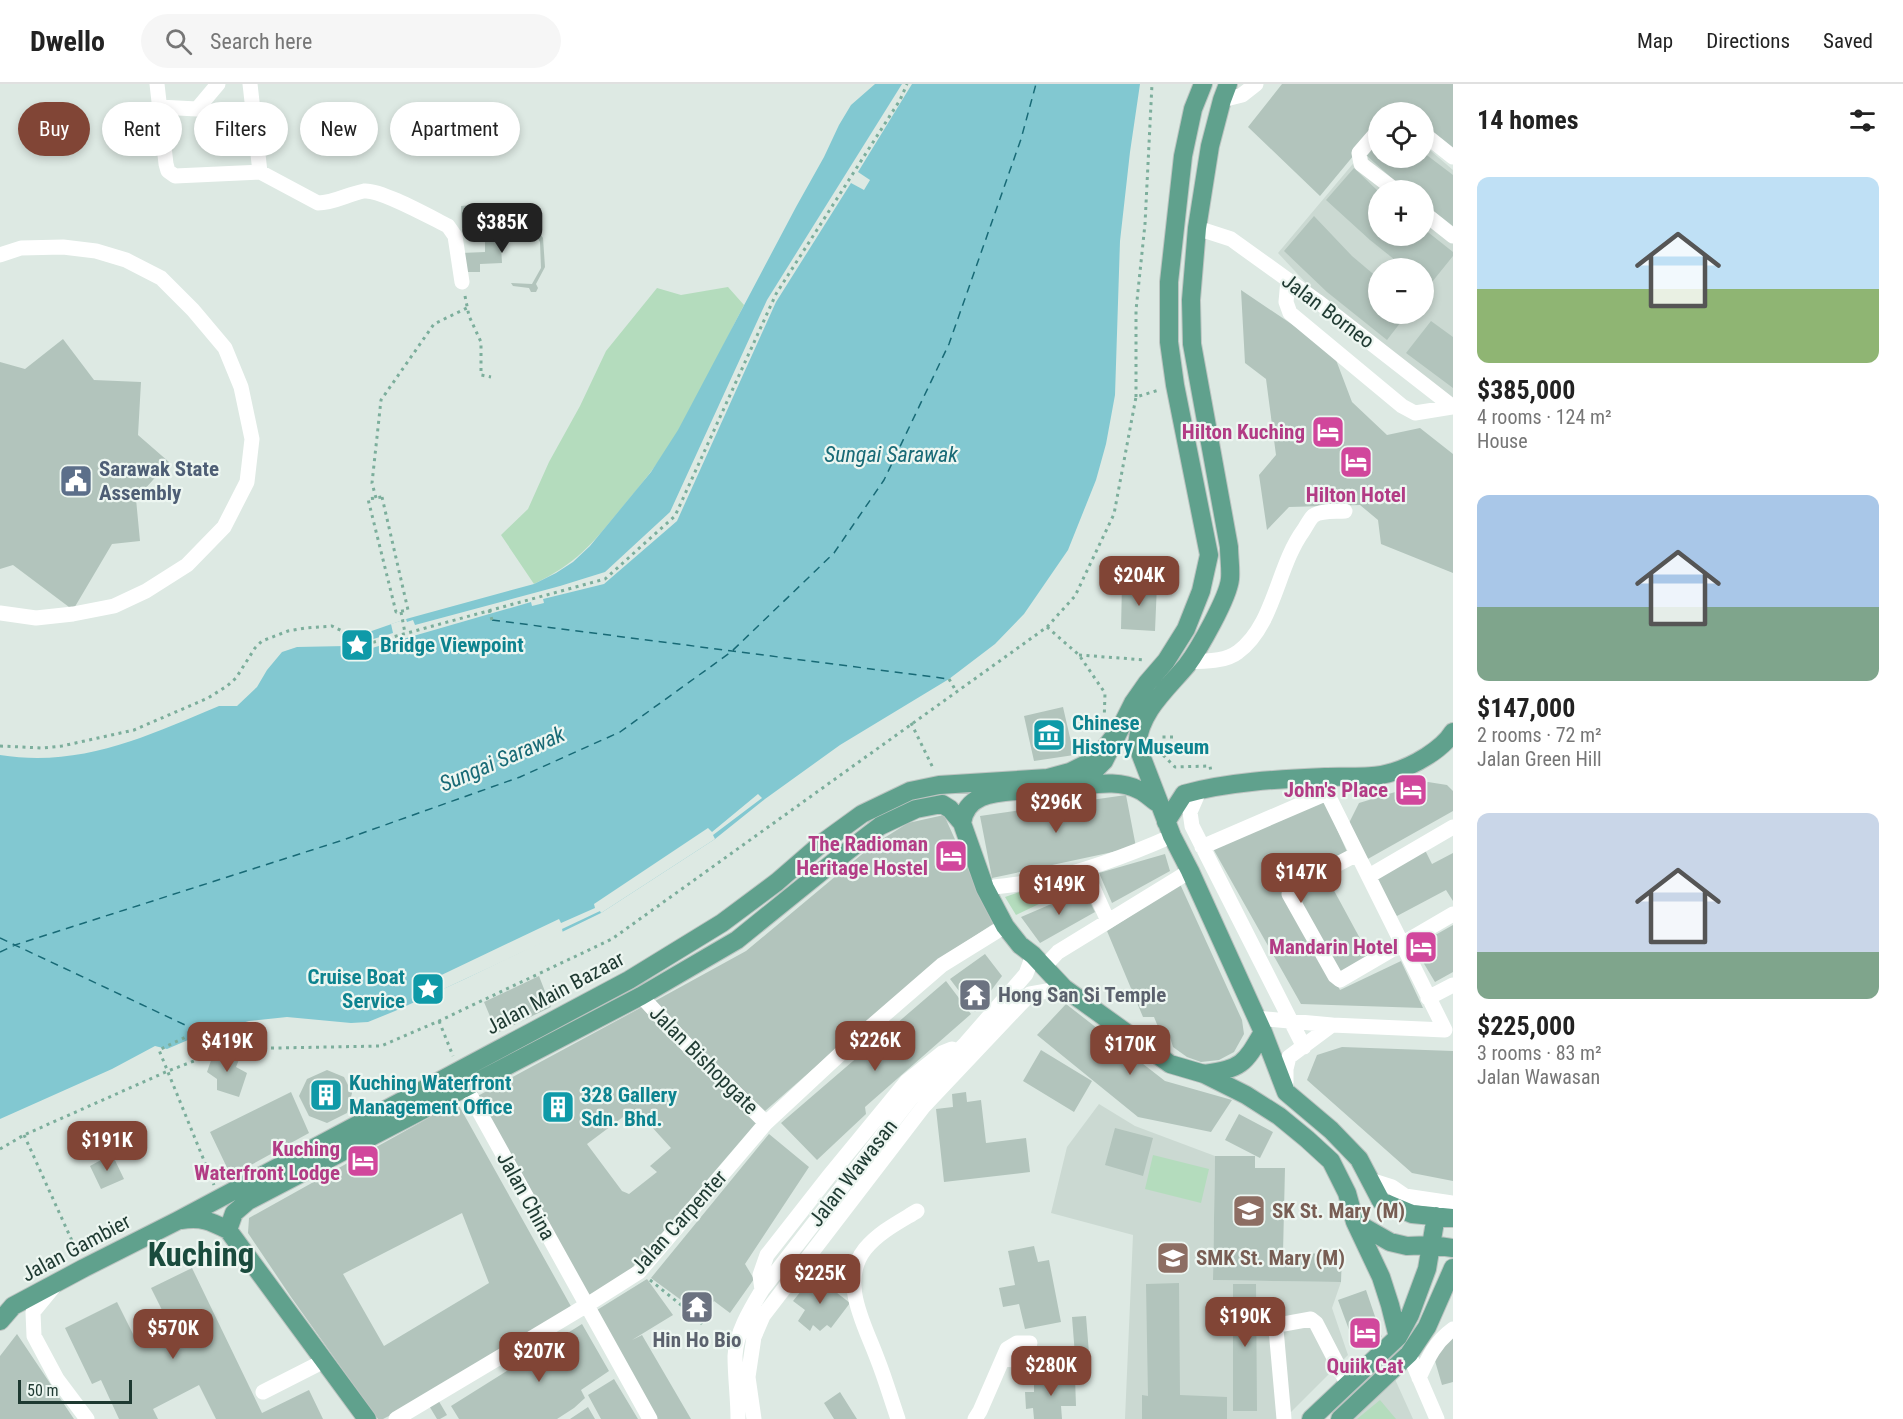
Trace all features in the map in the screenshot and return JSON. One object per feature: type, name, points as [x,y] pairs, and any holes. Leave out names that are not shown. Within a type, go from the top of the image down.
[{"type":"main road","points":[[1072,786],[1086,779],[1104,761],[1114,736],[1133,703],[1166,662],[1186,629],[1201,591],[1209,555],[1175,385],[1169,342],[1169,282],[1183,156],[1193,109],[1203,84]]},
{"type":"main road","points":[[1225,92],[1210,146],[1197,228],[1191,300],[1192,344],[1229,547],[1230,581],[1220,610],[1189,662],[1150,708],[1138,732],[1137,745],[1169,829],[1259,1025],[1286,1092],[1331,1130],[1359,1159],[1381,1201],[1412,1214],[1445,1217],[1432,1245],[1427,1269],[1410,1314],[1398,1338],[1311,1419]]},
{"type":"main road","points":[[1169,829],[1184,794],[1207,787],[1324,785],[1392,773],[1417,763],[1449,740],[1453,732]]},
{"type":"main road","name":"Jalan Main Bazaar","points":[[228,1230],[234,1213],[248,1201],[462,1078],[722,923],[862,814],[910,791],[939,785],[1048,778],[1070,772],[1090,762],[1114,736]]},
{"type":"main road","points":[[973,782],[995,792]]},
{"type":"main road","points":[[1159,804],[1139,790],[1106,783],[995,792],[971,802],[963,814],[962,823],[985,888],[1005,926],[1020,945],[1064,988],[1170,1064],[1204,1074],[1246,1095],[1279,1116],[1331,1161],[1347,1193],[1355,1222],[1381,1277],[1398,1338]]},
{"type":"main road","name":"Jalan Main Bazaar","points":[[177,1221],[462,1078],[641,996],[737,940],[880,826],[916,809],[942,804],[950,809],[962,823]]},
{"type":"main road","points":[[1204,1074],[1230,1070],[1240,1065],[1251,1053],[1259,1025]]},
{"type":"main road","points":[[177,1221],[196,1218],[209,1220],[228,1230],[367,1419]]},
{"type":"main road","name":"Jalan Gambier","points":[[0,1321],[13,1306],[177,1221]]},
{"type":"main road","points":[[1355,1222],[1390,1242],[1407,1246],[1432,1245],[1453,1248]]},
{"type":"main road","points":[[1340,1419],[1409,1354],[1427,1327],[1453,1268]]},
{"type":"main road","points":[[1427,1327],[1453,1305]]},
{"type":"street","points":[[157,84],[159,102]]},
{"type":"street","points":[[182,108],[197,109],[218,84]]},
{"type":"street","points":[[250,84],[260,172]]},
{"type":"street","points":[[1225,92],[1242,95],[1256,84]]},
{"type":"street","points":[[1434,142],[1453,157]]},
{"type":"street","points":[[1368,143],[1359,153],[1359,161],[1382,180]]},
{"type":"street","points":[[165,156],[168,171],[175,176],[260,172],[318,203],[326,203],[363,191],[377,192],[448,226],[455,236],[462,282]]},
{"type":"street","points":[[1434,221],[1453,236]]},
{"type":"street","name":"Jalan Borneo","points":[[1197,228],[1231,239],[1453,407]]},
{"type":"street","points":[[0,255],[21,248],[63,247],[96,251],[126,260],[161,278],[193,310],[225,348],[241,387],[252,439],[247,482],[224,527],[187,565],[146,591],[114,606],[36,618],[0,613]]},
{"type":"street","points":[[1288,280],[1286,302],[1290,313],[1402,406],[1415,413],[1453,407]]},
{"type":"street","points":[[1189,662],[1220,659],[1237,653],[1254,636],[1269,607],[1277,583],[1298,538],[1314,516],[1345,511]]},
{"type":"street","points":[[1202,847],[1324,785],[1428,998],[1449,1030]]},
{"type":"street","points":[[1207,787],[1190,812],[1192,826],[1304,1047]]},
{"type":"street","points":[[1369,876],[1453,826]]},
{"type":"street","points":[[985,888],[1038,881],[1085,870],[1131,855],[1169,829]]},
{"type":"street","points":[[1357,854],[1292,888],[1289,894],[1335,976],[1340,980],[1453,914]]},
{"type":"street","points":[[1085,870],[1108,921]]},
{"type":"street","points":[[1038,961],[1058,952],[1190,871]]},
{"type":"street","name":"Jalan Carpenter","points":[[396,1419],[639,1272],[766,1123],[853,1042],[942,965],[1005,926]]},
{"type":"street","name":"Jalan Wawasan","points":[[738,1419],[735,1355],[748,1314],[762,1290],[912,1097],[966,1043],[1038,961]]},
{"type":"street","points":[[1428,998],[1453,985]]},
{"type":"street","name":"Jalan Wawasan","points":[[754,1419],[748,1377],[754,1337],[763,1316],[924,1106],[1030,994],[1064,988]]},
{"type":"street","name":"Jalan Bishopgate","points":[[641,996],[766,1123]]},
{"type":"street","points":[[1259,1025],[1291,1020],[1332,1025],[1449,1030]]},
{"type":"street","points":[[1286,1092],[1286,1069],[1289,1057],[1332,1025]]},
{"type":"street","name":"Jalan China","points":[[462,1078],[650,1419]]},
{"type":"street","points":[[1370,1180],[1392,1187],[1405,1196],[1453,1203]]},
{"type":"street","points":[[898,1419],[877,1357],[861,1321],[855,1290],[855,1270],[865,1250],[880,1233],[917,1211]]},
{"type":"street","points":[[57,1283],[33,1312],[34,1336],[57,1379],[87,1419]]},
{"type":"street","points":[[1284,1419],[1276,1329],[1278,1324],[1311,1319],[1316,1323],[1348,1384]]},
{"type":"street","points":[[1419,1378],[1433,1348],[1444,1335],[1453,1329]]},
{"type":"street","points":[[975,1419],[1007,1349],[1017,1342],[1030,1343]]},
{"type":"street","points":[[1409,1354],[1437,1419]]},
{"type":"street","points":[[1003,1359],[1063,1364]]},
{"type":"street","points":[[263,1392],[324,1361]]},
{"type":"path","points":[[0,746],[42,748],[62,746],[134,730],[208,698],[227,686],[236,678],[262,641],[288,631],[332,626],[342,631],[347,643],[356,647],[605,579],[675,516],[776,294],[894,110],[907,84]]},
{"type":"path","points":[[0,1149],[168,1071],[225,1049],[381,1046],[612,939],[1047,627],[1075,596],[1114,514],[1136,397],[1136,310],[1145,224],[1152,84]]},
{"type":"path","points":[[462,282],[469,316],[481,342],[481,375],[491,377]]},
{"type":"path","points":[[376,498],[372,483],[381,400],[434,324],[467,308]]},
{"type":"path","points":[[1136,397],[1175,385]]},
{"type":"path","points":[[382,497],[408,610],[401,612],[396,612],[368,499],[382,497]]},
{"type":"path","points":[[489,610],[492,620]]},
{"type":"path","points":[[401,612],[405,633]]},
{"type":"path","points":[[1047,627],[1079,655],[1106,693],[1104,737],[1114,736]]},
{"type":"path","points":[[1079,655],[1166,662]]},
{"type":"path","points":[[948,679],[956,691]]},
{"type":"path","points":[[911,723],[933,767],[939,785]]},
{"type":"path","points":[[1173,737],[1162,737],[1161,753],[1175,767],[1210,766],[1207,787]]},
{"type":"path","points":[[439,1021],[462,1078]]},
{"type":"path","points":[[198,1031],[159,1050],[219,1198]]},
{"type":"path","points":[[24,1136],[84,1268]]},
{"type":"path","points":[[639,1272],[702,1324]]},
{"type":"shaded area","points":[[1368,146],[1368,168],[1434,168],[1434,154],[1453,170],[1453,400],[1323,301],[1278,253]]},
{"type":"shaded area","name":"SMK St. Mary (M)","points":[[1099,1104],[1135,1126],[1215,1156],[1213,1280],[1341,1282],[1332,1308],[1348,1355],[1284,1419],[1125,1419],[1133,1235],[1051,1213],[1067,1147]]},
{"type":"shaded area","points":[[1394,1377],[1413,1419],[1351,1419]]},
{"type":"green space","points":[[728,287],[744,305],[678,432],[643,482],[591,543],[572,561],[534,584],[501,535],[528,509],[549,462],[580,406],[606,351],[657,288],[681,295]]},
{"type":"green space","points":[[1077,872],[1085,882],[1016,915],[1005,897]]},
{"type":"green space","points":[[1153,1155],[1209,1169],[1201,1203],[1145,1189]]},
{"type":"green space","points":[[1380,1400],[1396,1419],[1357,1419]]},
{"type":"water","name":"Sungai Sarawak","points":[[875,84],[1140,84],[1120,241],[1115,395],[1106,444],[1096,480],[1068,550],[1024,614],[995,644],[949,679],[840,745],[765,799],[715,839],[601,913],[465,979],[368,1022],[351,1023],[287,1017],[249,1021],[202,1034],[167,1049],[155,1046],[112,1069],[0,1119],[0,755],[30,758],[86,753],[139,738],[219,706],[237,706],[257,687],[282,652],[297,647],[346,646],[363,634],[406,619],[534,584],[573,562],[590,546],[651,472],[678,430],[839,125],[851,105]]},
{"type":"pier","points":[[902,84],[912,84],[858,172],[870,180],[864,190],[851,183],[776,302],[677,521],[604,584],[543,599],[544,603],[532,606],[531,602],[365,650],[365,654],[358,655],[357,644],[393,633],[391,624],[406,619],[407,622],[413,620],[415,625],[605,572],[670,512],[767,300]]},
{"type":"pier","points":[[758,794],[762,798],[713,835],[715,839],[601,913],[600,911],[562,929],[563,933],[437,992],[435,989],[429,992],[427,987],[433,985],[431,980],[559,919],[561,923],[595,908],[594,904],[708,828],[712,832]]},
{"type":"building","points":[[1282,84],[1453,84],[1453,154],[1434,138],[1434,102],[1368,102],[1368,138],[1320,196],[1248,127]]},
{"type":"building","points":[[1434,161],[1453,175],[1453,226],[1434,212],[1434,180],[1394,180],[1380,168],[1434,168]]},
{"type":"building","points":[[1354,168],[1368,181],[1368,238],[1326,200]]},
{"type":"building","points":[[483,204],[485,227],[462,228],[461,206]]},
{"type":"building","points":[[527,216],[534,216],[537,219],[536,228],[543,238],[545,267],[536,284],[538,288],[536,292],[531,292],[529,288],[513,286],[511,283],[532,284],[541,268],[540,242],[530,226],[512,224],[501,246],[502,263],[480,264],[480,272],[462,272],[461,253],[485,252],[485,238],[497,237],[498,246],[510,221],[524,222]]},
{"type":"building","points":[[1314,216],[1368,270],[1368,324],[1399,324],[1387,340],[1327,292],[1284,251]]},
{"type":"building","points":[[1434,237],[1453,252],[1453,256],[1434,280],[1434,258],[1392,258],[1378,246],[1434,246]]},
{"type":"building","name":"Hilton Kuching","points":[[1241,290],[1333,352],[1352,402],[1387,435],[1420,428],[1453,454],[1453,573],[1381,544],[1378,520],[1360,505],[1289,507],[1267,530],[1259,475],[1276,455],[1266,379],[1245,363]]},
{"type":"building","points":[[1434,323],[1453,337],[1453,388],[1406,353],[1429,324]]},
{"type":"building","name":"Sarawak State Assembly","points":[[63,339],[94,380],[141,382],[138,435],[169,462],[136,499],[140,541],[112,544],[73,610],[13,565],[0,569],[0,362],[25,369]]},
{"type":"building","points":[[1122,584],[1157,584],[1155,631],[1121,629]]},
{"type":"building","name":"Chinese History Museum","points":[[1063,707],[1074,755],[1034,761],[1024,716]]},
{"type":"building","points":[[1428,782],[1447,785],[1453,791],[1453,811],[1366,860],[1348,825],[1359,803]]},
{"type":"building","points":[[1126,795],[1136,847],[992,878],[980,816]]},
{"type":"building","points":[[1322,795],[1348,854],[1285,889],[1340,990],[1401,961],[1423,1008],[1301,1004],[1211,845]]},
{"type":"building","points":[[944,815],[993,924],[938,960],[765,1111],[717,1066],[655,1001],[746,951],[873,845],[908,823]]},
{"type":"building","points":[[1425,850],[1432,864],[1453,853],[1453,901],[1446,890],[1397,916],[1375,880]]},
{"type":"building","points":[[1165,854],[1170,871],[1112,903],[1099,873]]},
{"type":"building","points":[[1324,872],[1370,957],[1338,975],[1292,891]]},
{"type":"building","points":[[1180,884],[1242,1020],[1244,1034],[1234,1052],[1219,1060],[1201,1062],[1187,1057],[1173,1047],[1168,1031],[1161,1034],[1154,1017],[1143,1017],[1107,931]]},
{"type":"building","points":[[1084,890],[1095,912],[1040,943],[1021,917]]},
{"type":"building","points":[[1453,925],[1453,972],[1435,982],[1414,947]]},
{"type":"building","name":"Hong San Si Temple","points":[[985,954],[1002,976],[975,1012],[950,979]]},
{"type":"building","points":[[539,976],[551,1007],[497,1033],[484,1002]]},
{"type":"building","points":[[946,981],[971,1014],[865,1107],[866,1114],[817,1160],[781,1123]]},
{"type":"building","points":[[1066,1004],[1165,1081],[1232,1100],[1211,1132],[1138,1117],[1037,1035]]},
{"type":"building","points":[[642,1007],[665,1034],[722,1086],[756,1123],[619,1283],[589,1301],[474,1098]],"holes":[[[641,1115],[671,1148],[650,1166],[657,1172],[629,1194],[622,1191],[587,1144],[623,1117],[626,1125]]]},
{"type":"building","points":[[1342,1047],[1453,1051],[1453,1181],[1412,1173],[1307,1080],[1317,1055]]},
{"type":"building","points":[[215,1049],[240,1057],[236,1067],[247,1073],[239,1097],[217,1090],[217,1079],[207,1072]]},
{"type":"building","points":[[1041,1050],[1092,1081],[1074,1112],[1023,1081]]},
{"type":"building","name":"Kuching Waterfront Management Office","points":[[327,1070],[344,1077],[352,1093],[347,1113],[327,1123],[309,1116],[299,1096],[307,1079]]},
{"type":"building","points":[[291,1092],[309,1133],[231,1176],[210,1132]]},
{"type":"building","points":[[966,1092],[967,1102],[981,1100],[986,1143],[1026,1138],[1030,1172],[944,1182],[936,1109],[953,1107],[952,1094]]},
{"type":"building","points":[[457,1102],[573,1310],[416,1402],[383,1419],[378,1419],[248,1233],[249,1218]],"holes":[[[462,1213],[489,1283],[384,1346],[343,1274]]]},
{"type":"building","points":[[1239,1114],[1273,1132],[1260,1158],[1225,1140]]},
{"type":"building","points":[[1115,1128],[1153,1138],[1143,1176],[1105,1165]]},
{"type":"building","points":[[769,1134],[809,1167],[745,1264],[754,1279],[730,1313],[714,1301],[703,1316],[651,1278]]},
{"type":"building","points":[[112,1154],[124,1179],[101,1189],[90,1166]]},
{"type":"building","name":"SK St. Mary (M)","points":[[1215,1156],[1255,1156],[1255,1168],[1285,1168],[1283,1253],[1342,1254],[1341,1282],[1213,1280]]},
{"type":"building","points":[[1034,1246],[1038,1262],[1049,1260],[1061,1322],[1025,1329],[1019,1304],[1003,1307],[999,1288],[1015,1285],[1008,1251]]},
{"type":"building","points":[[192,1268],[262,1413],[309,1390],[323,1419],[216,1419],[199,1385],[153,1409],[158,1419],[119,1419],[101,1380],[92,1384],[65,1328],[117,1302],[138,1344],[171,1328],[151,1288]]},
{"type":"building","points":[[814,1275],[850,1303],[831,1328],[827,1325],[820,1331],[813,1325],[810,1331],[798,1321],[805,1310],[793,1301]]},
{"type":"building","points":[[647,1279],[673,1315],[632,1340],[642,1335],[691,1419],[656,1419],[597,1310]]},
{"type":"building","points":[[1179,1283],[1180,1395],[1227,1397],[1227,1419],[1142,1419],[1142,1395],[1148,1396],[1146,1284]]},
{"type":"building","points":[[1233,1284],[1256,1284],[1257,1411],[1233,1411]]},
{"type":"building","points":[[1366,1290],[1382,1337],[1355,1346],[1338,1300]]},
{"type":"building","points":[[1086,1316],[1090,1366],[1076,1368],[1072,1317]]},
{"type":"building","points":[[582,1324],[609,1371],[581,1390],[585,1398],[574,1408],[557,1419],[459,1419],[451,1406]]},
{"type":"building","points":[[17,1334],[74,1419],[0,1419],[0,1356]]},
{"type":"building","points":[[1453,1335],[1453,1382],[1442,1385],[1433,1354]]},
{"type":"building","points":[[1075,1377],[1076,1406],[1061,1406],[1062,1419],[1034,1419],[1033,1408],[1026,1409],[1025,1392],[1034,1392],[1034,1379]]},
{"type":"building","points":[[614,1379],[638,1419],[601,1419],[588,1395]]},
{"type":"building","points":[[840,1392],[857,1419],[834,1419],[824,1403]]},
{"type":"building","points":[[434,1393],[447,1415],[440,1419],[437,1419],[425,1399]]},
{"type":"building","points":[[588,1407],[595,1419],[570,1419]]},
{"type":"ferry route","points":[[0,952],[15,945],[340,841],[520,777],[620,732],[731,652],[834,553],[884,480],[949,344],[1021,139],[1036,84]]},
{"type":"ferry route","points":[[492,620],[949,679]]},
{"type":"ferry route","points":[[0,938],[198,1031]]},
{"type":"place","name":"Hilton Kuching","points":[[1328,432]]},
{"type":"place","name":"Hilton Hotel","points":[[1356,462]]},
{"type":"place","name":"Sarawak State Assembly","points":[[76,481]]},
{"type":"place","name":"Bridge Viewpoint","points":[[357,645]]},
{"type":"place","name":"Chinese History Museum","points":[[1049,735]]},
{"type":"place","name":"John's Place","points":[[1411,790]]},
{"type":"place","name":"The Radioman Heritage Hostel","points":[[951,856]]},
{"type":"place","name":"Mandarin Hotel","points":[[1421,947]]},
{"type":"place","name":"Cruise Boat Service","points":[[428,989]]},
{"type":"place","name":"Hong San Si Temple","points":[[975,995]]},
{"type":"place","name":"Kuching Waterfront Management Office","points":[[326,1095]]},
{"type":"place","name":"328 Gallery Sdn. Bhd.","points":[[558,1107]]},
{"type":"place","name":"Kuching Waterfront Lodge","points":[[363,1161]]},
{"type":"place","name":"SK St. Mary (M)","points":[[1249,1211]]},
{"type":"place","name":"SMK St. Mary (M)","points":[[1173,1258]]},
{"type":"place","name":"Hin Ho Bio","points":[[697,1307]]},
{"type":"place","name":"Quiik Cat","points":[[1365,1333]]},
{"type":"district","name":"Kuching","points":[[201,1254]]}]
